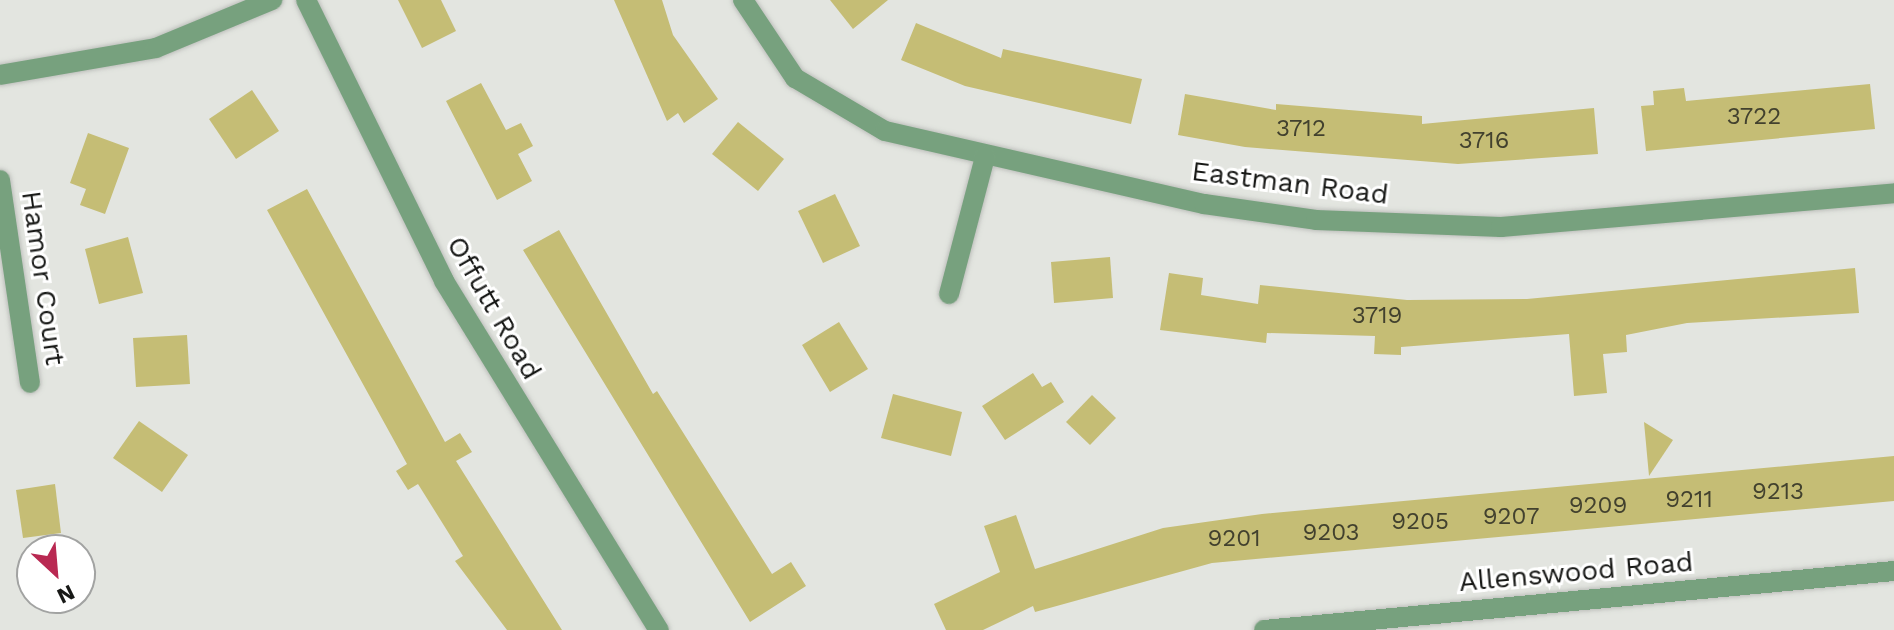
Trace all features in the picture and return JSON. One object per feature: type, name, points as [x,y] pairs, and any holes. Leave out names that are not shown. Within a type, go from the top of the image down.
[{"type":"street","points":[[0,75],[156,48],[272,0]]},
{"type":"street","name":"Offutt Road","points":[[306,0],[444,281],[659,630]]},
{"type":"street","name":"Eastman Road","points":[[743,0],[795,78],[836,108],[885,131],[985,157],[1204,204],[1414,225],[1501,227],[1894,193]]},
{"type":"street","points":[[949,294],[985,157]]},
{"type":"street","name":"Hamor Court","points":[[0,180],[30,383]]},
{"type":"street","name":"Allenswood Road","points":[[1264,630],[1894,571]]},
{"type":"building","points":[[398,0],[441,0],[456,31],[422,48]]},
{"type":"building","points":[[614,0],[662,0],[673,35],[718,99],[684,123],[678,113],[667,121]]},
{"type":"building","points":[[830,0],[888,0],[853,29]]},
{"type":"building","points":[[916,23],[1001,58],[1003,49],[1142,79],[1131,124],[965,86],[901,60]]},
{"type":"building","points":[[481,83],[506,130],[521,123],[533,146],[518,154],[532,181],[497,200],[446,101]]},
{"type":"building","points":[[1870,84],[1875,129],[1646,151],[1641,106],[1654,105],[1653,91],[1684,88],[1686,101]]},
{"type":"building","points":[[252,90],[279,131],[236,159],[209,119]]},
{"type":"building","points":[[1185,94],[1276,110],[1276,104],[1422,116],[1422,124],[1594,108],[1598,154],[1458,164],[1245,147],[1178,135]]},
{"type":"building","points":[[738,122],[784,159],[758,191],[712,154]]},
{"type":"building","points":[[88,133],[129,148],[105,214],[80,205],[86,189],[70,183]]},
{"type":"building","points":[[307,189],[445,442],[460,433],[472,452],[456,461],[562,630],[507,630],[455,561],[463,556],[418,484],[408,490],[396,471],[407,464],[267,210]]},
{"type":"building","points":[[835,194],[860,246],[823,263],[798,211]]},
{"type":"building","points":[[559,230],[653,394],[657,391],[772,574],[791,562],[806,586],[750,622],[523,250]]},
{"type":"building","points":[[128,237],[143,293],[99,304],[85,249]]},
{"type":"building","points":[[1110,257],[1113,298],[1054,303],[1051,262]]},
{"type":"building","points":[[1855,268],[1859,313],[1687,323],[1626,335],[1627,352],[1603,354],[1607,393],[1574,396],[1569,334],[1401,347],[1401,355],[1374,354],[1375,336],[1267,333],[1266,343],[1160,330],[1169,273],[1203,278],[1201,295],[1258,304],[1260,285],[1407,300],[1527,299]]},
{"type":"building","points":[[839,322],[868,369],[830,392],[802,345]]},
{"type":"building","points":[[187,335],[190,384],[136,387],[133,338]]},
{"type":"building","points":[[1033,373],[1042,387],[1051,382],[1064,402],[1005,440],[982,406]]},
{"type":"building","points":[[893,394],[962,412],[951,456],[881,438]]},
{"type":"building","points":[[1092,395],[1116,418],[1090,445],[1066,422]]},
{"type":"building","points":[[139,421],[188,455],[162,492],[113,458]]},
{"type":"building","points":[[1644,422],[1673,440],[1649,476]]},
{"type":"building","points":[[1894,456],[1894,501],[1212,563],[1035,612],[1033,606],[983,630],[946,630],[934,604],[1000,572],[984,526],[1016,515],[1035,569],[1163,528],[1262,514]]},
{"type":"building","points":[[55,484],[61,533],[22,534],[16,490]]}]
